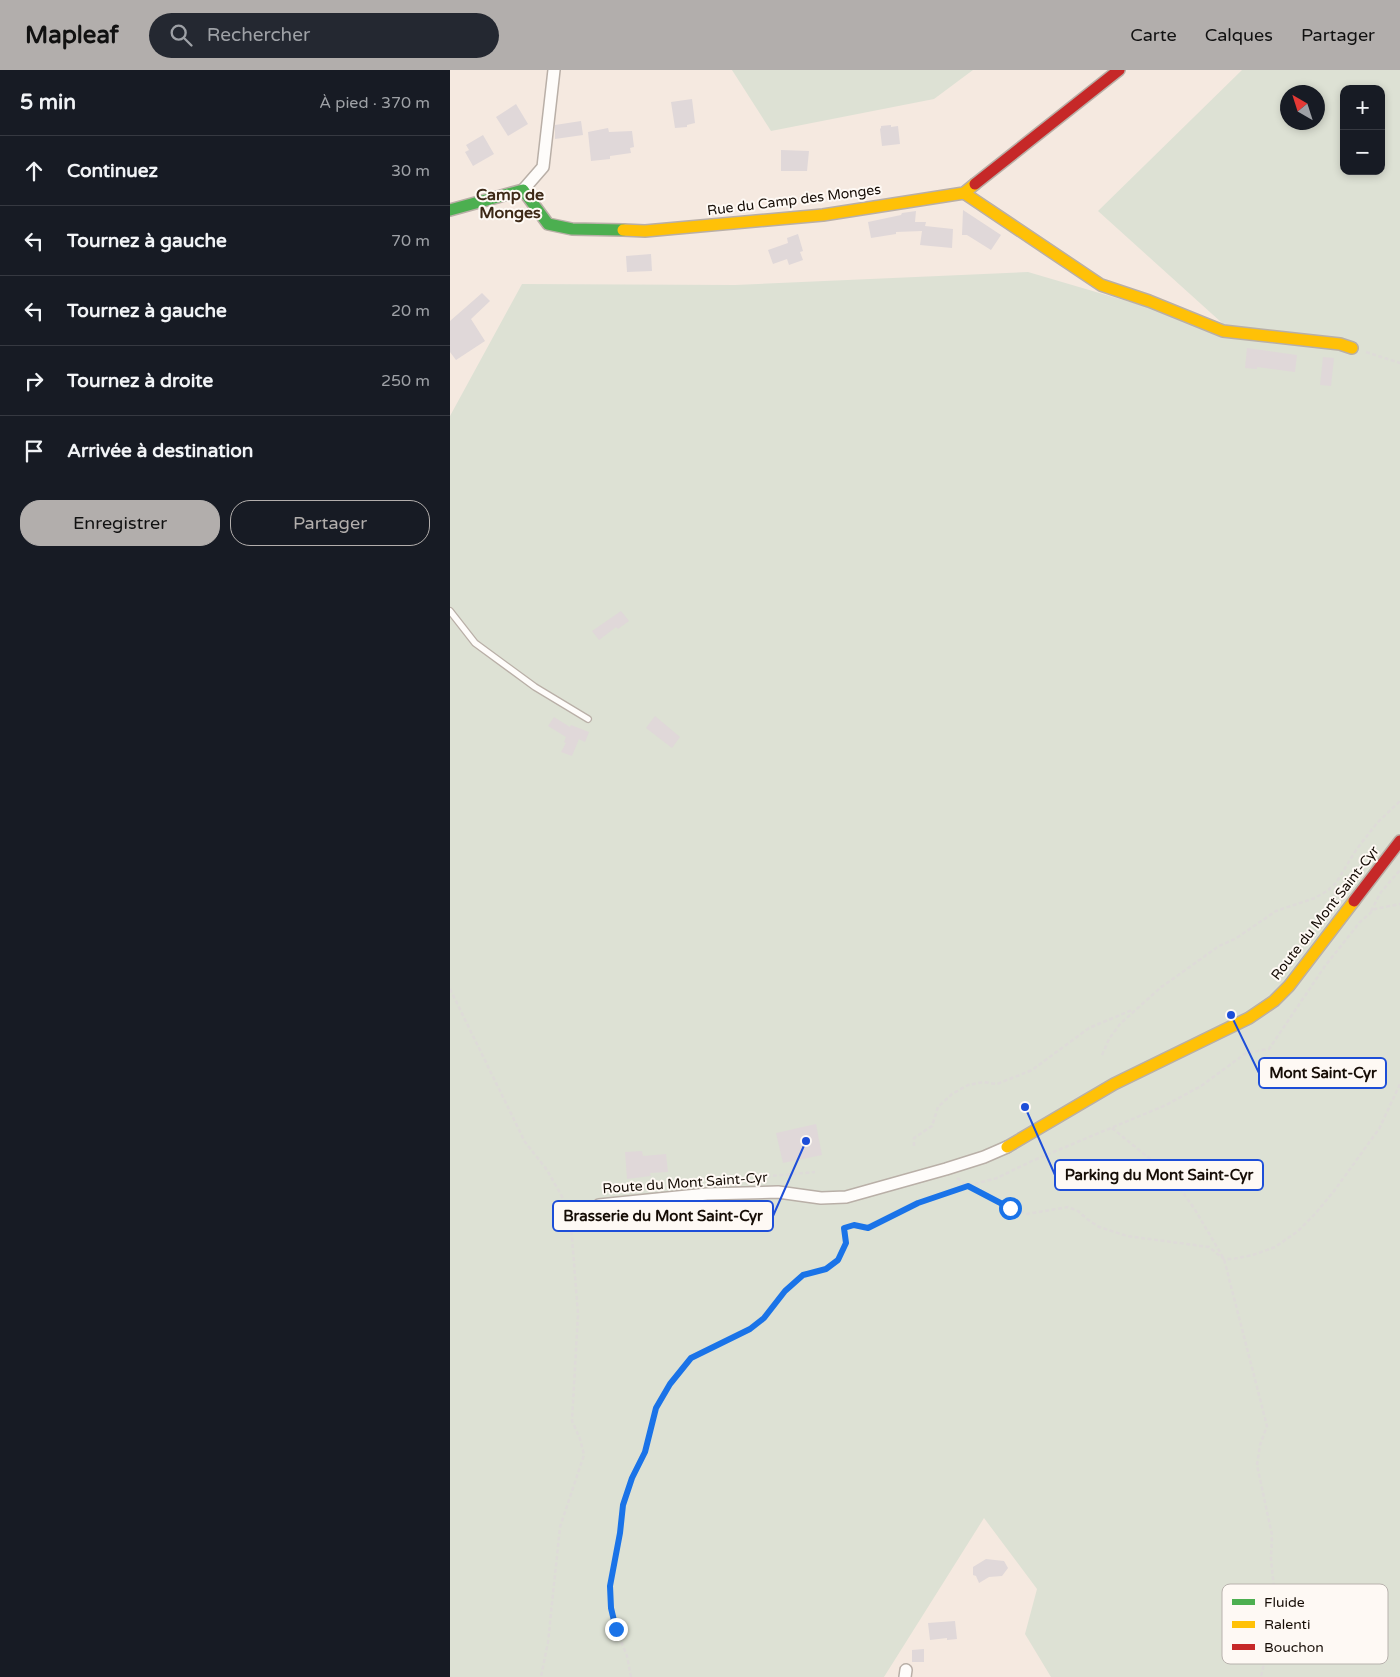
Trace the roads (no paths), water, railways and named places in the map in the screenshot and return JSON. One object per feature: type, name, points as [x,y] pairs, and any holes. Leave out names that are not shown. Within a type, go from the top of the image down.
[{"type":"street","points":[[450,210],[523,190],[543,167],[554,70]]},
{"type":"street","name":"Rue du Camp des Monges","points":[[523,190],[548,224],[572,229],[645,231],[823,215],[964,193],[1119,70]]},
{"type":"street","points":[[964,193],[1101,285],[1149,301],[1223,331],[1340,344],[1352,348]]},
{"type":"street","name":"Route du Mont Saint-Cyr","points":[[599,1205],[707,1194],[778,1192],[821,1198],[846,1197],[946,1169],[984,1157],[1007,1147],[1114,1084],[1249,1018],[1274,1002],[1290,986],[1400,841]]},
{"type":"lane","points":[[450,611],[475,643],[534,687],[588,719]]},
{"type":"place","name":"Mont Saint-Cyr","points":[[1231,1015]]},
{"type":"place","name":"Parking du Mont Saint-Cyr","points":[[1025,1107]]},
{"type":"place","name":"Brasserie du Mont Saint-Cyr","points":[[806,1141]]},
{"type":"district","name":"Camp de Monges","points":[[510,204]]}]
